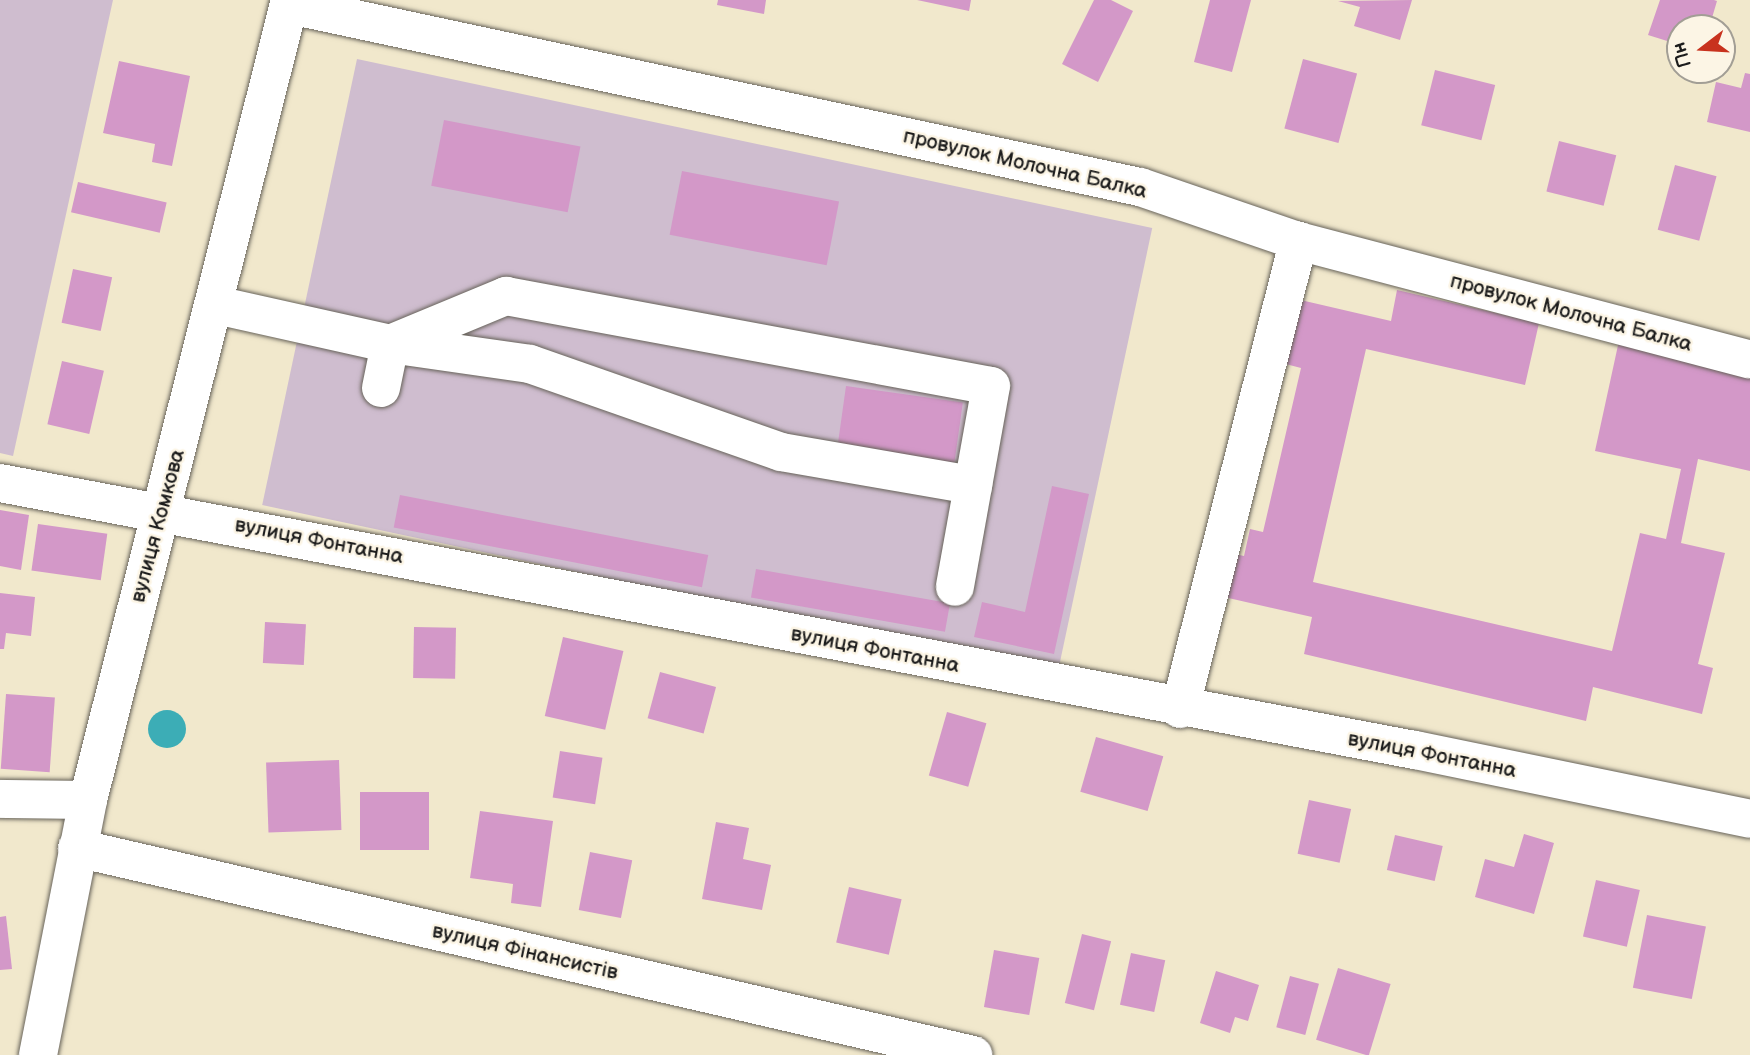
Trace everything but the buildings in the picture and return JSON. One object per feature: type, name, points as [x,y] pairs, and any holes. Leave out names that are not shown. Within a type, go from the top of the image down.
[{"type":"street","name":"провулок Молочна Балка","points":[[290,2],[1140,187],[1298,241],[1750,360]]},
{"type":"street","name":"вулиця Комкова","points":[[38,1055],[88,800],[216,304],[290,2]]},
{"type":"street","points":[[1180,709],[1298,241]]},
{"type":"street","points":[[390,344],[506,296],[991,386],[955,587]]},
{"type":"street","points":[[216,304],[390,344],[530,365],[781,452],[973,485]]},
{"type":"street","points":[[381,388],[390,344]]},
{"type":"street","name":"вулиця Фонтанна","points":[[0,483],[161,510],[1180,709],[1415,750],[1750,819]]},
{"type":"street","points":[[0,799],[88,800]]},
{"type":"street","name":"вулиця Фінансистів","points":[[77,848],[958,1054]]},
{"type":"shaded area","points":[[0,0],[113,0],[13,456],[0,453]]},
{"type":"shaded area","points":[[357,59],[1152,228],[1057,674],[262,505]]},
{"type":"water","points":[[167,710],[181,715],[186,729],[181,743],[167,748],[153,743],[148,729],[153,715]]}]
